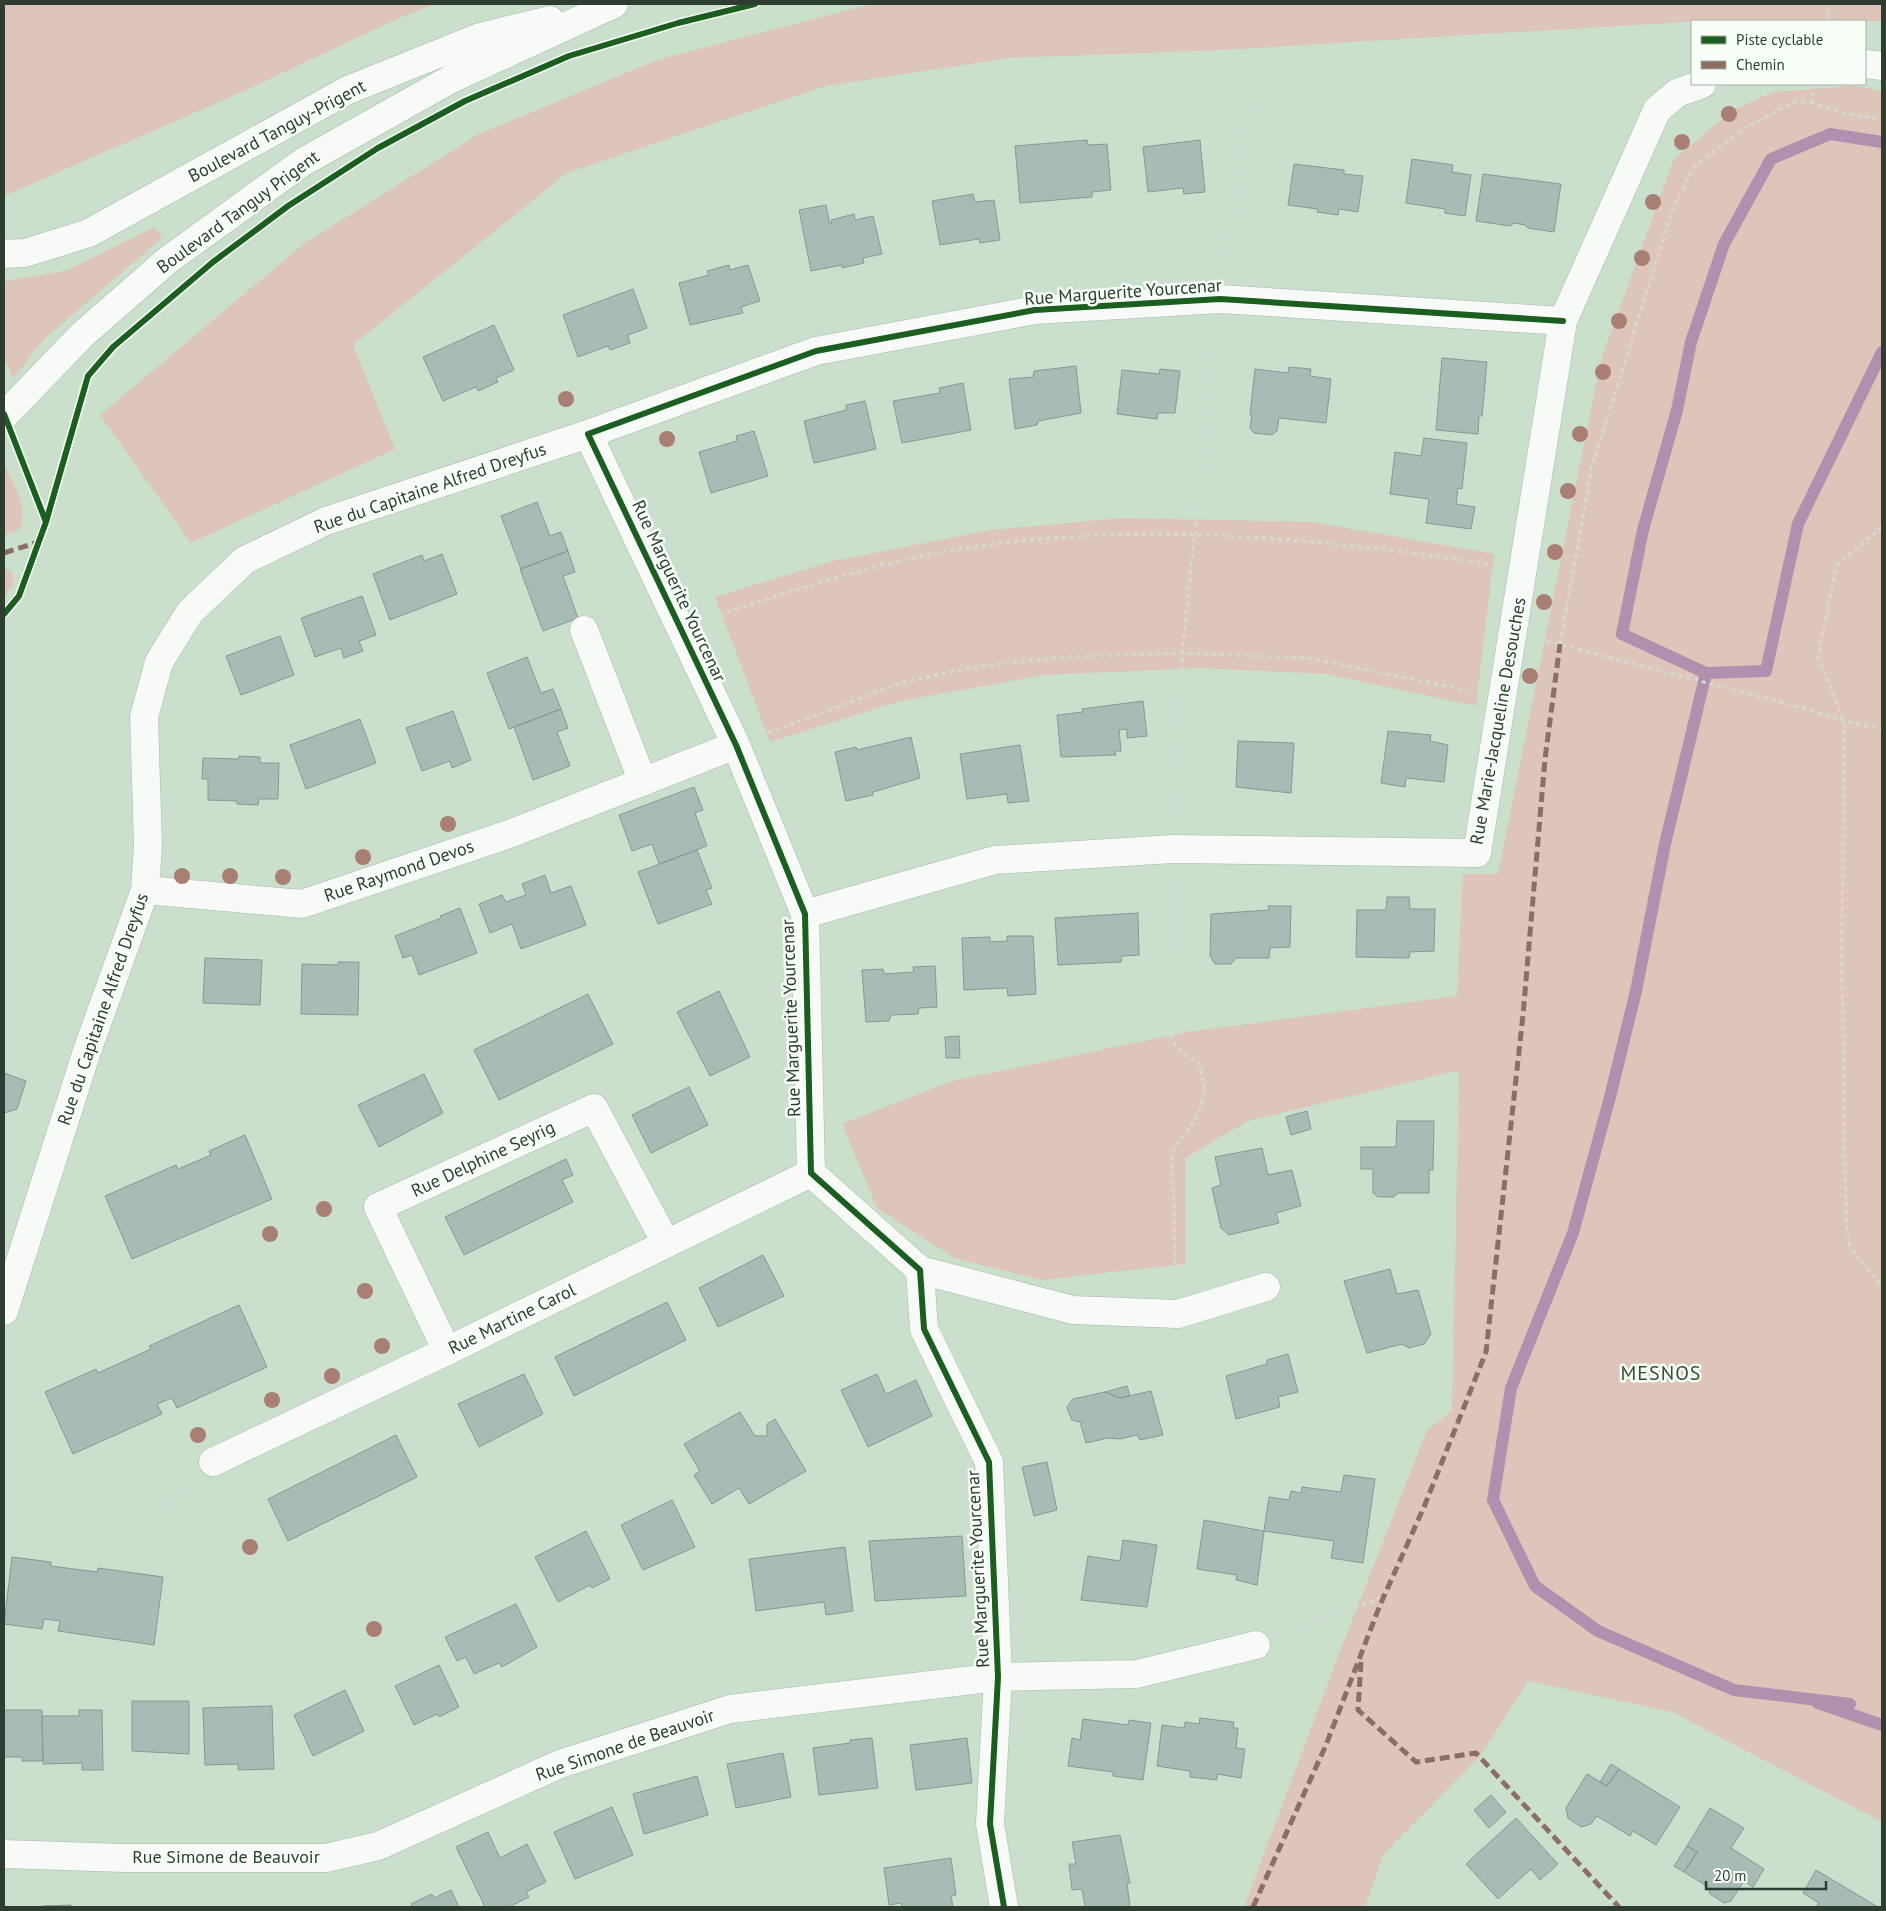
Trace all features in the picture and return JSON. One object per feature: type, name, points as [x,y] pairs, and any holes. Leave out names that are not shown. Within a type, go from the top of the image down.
[{"type":"street","name":"Boulevard Tanguy-Prigent","points":[[4,254],[25,254],[89,233],[348,90],[480,37],[614,4]]},
{"type":"street","name":"Boulevard Tanguy Prigent","points":[[4,416],[82,335],[168,260],[303,162],[451,79],[614,4]]},
{"type":"street","points":[[1866,64],[1882,66]]},
{"type":"street","name":"Rue Marie-Jacqueline Desouches","points":[[805,914],[995,860],[1173,849],[1477,852],[1563,321],[1657,110],[1677,93],[1699,85]]},
{"type":"street","name":"Rue Marguerite Yourcenar","points":[[810,1173],[805,914],[736,745],[588,434],[816,351],[1035,310],[1220,299],[1563,321]]},
{"type":"street","name":"Rue du Capitaine Alfred Dreyfus","points":[[4,1311],[87,1051],[145,890],[148,844],[144,717],[158,662],[190,612],[245,560],[326,521],[588,434]]},
{"type":"street","points":[[584,630],[643,782]]},
{"type":"street","name":"Rue Raymond Devos","points":[[145,890],[302,904],[512,832],[736,745]]},
{"type":"street","name":"Rue Delphine Seyrig","points":[[447,1351],[378,1207],[594,1108],[666,1242]]},
{"type":"street","points":[[810,1173],[920,1270],[1073,1310],[1178,1314],[1266,1287]]},
{"type":"street","name":"Rue Martine Carol","points":[[213,1462],[447,1351],[810,1173]]},
{"type":"street","name":"Rue Marguerite Yourcenar","points":[[920,1270],[924,1329],[989,1462],[998,1677],[990,1824],[1004,1907]]},
{"type":"street","name":"Rue Simone de Beauvoir","points":[[4,1854],[123,1858],[326,1858],[378,1846],[560,1764],[730,1709],[998,1677],[1137,1674],[1256,1645]]},
{"type":"path","points":[[1827,20],[1828,4]]},
{"type":"path","points":[[1810,102],[1816,85]]},
{"type":"path","points":[[1178,1314],[1172,1152],[1199,1114],[1206,1092],[1200,1066],[1176,1048],[1170,1034],[1173,849],[1182,653],[1220,299],[1253,86]]},
{"type":"path","points":[[1560,644],[1592,466],[1674,205],[1694,167],[1745,128],[1794,102],[1810,102],[1844,113],[1882,120]]},
{"type":"path","points":[[1882,527],[1836,566],[1818,658],[1844,721],[1842,964],[1846,1223],[1850,1247],[1882,1287]]},
{"type":"path","points":[[681,628],[865,569],[960,549],[1109,534],[1317,540],[1523,570]]},
{"type":"path","points":[[1513,632],[1636,666],[1799,707],[1844,721],[1882,729]]},
{"type":"path","points":[[736,745],[904,682],[965,669],[1063,658],[1182,653],[1308,658],[1502,697]]},
{"type":"path","points":[[151,1503],[176,1505]]},
{"type":"path","points":[[1256,1645],[1383,1597]]},
{"type":"shaded area","points":[[4,4],[435,4],[395,20],[233,96],[4,196]]},
{"type":"shaded area","points":[[871,4],[1882,4],[1882,21],[1691,20],[1691,22],[1221,50],[1009,58],[826,86],[567,173],[353,345],[395,449],[191,543],[100,415],[305,243],[479,134],[657,60]]},
{"type":"shaded area","points":[[1853,86],[1882,91],[1882,1822],[1672,1712],[1528,1681],[1481,1755],[1383,1855],[1365,1907],[1244,1907],[1340,1651],[1427,1430],[1452,1411],[1459,1070],[1248,1121],[1185,1158],[1185,1264],[1041,1280],[954,1258],[877,1208],[842,1124],[952,1081],[1187,1032],[1457,996],[1463,874],[1498,874],[1601,360],[1674,159],[1732,111],[1773,92]]},
{"type":"shaded area","points":[[155,227],[162,238],[43,340],[13,379],[4,357],[4,281],[65,271]]},
{"type":"shaded area","points":[[4,463],[19,497],[23,515],[17,531],[4,535]]},
{"type":"shaded area","points":[[1122,518],[1313,522],[1494,554],[1476,706],[1326,674],[1199,668],[1044,675],[900,701],[770,742],[715,597],[829,562],[991,530]]},
{"type":"shaded area","points":[[4,568],[13,572],[13,584],[4,598]]},
{"type":"building","points":[[1087,140],[1088,145],[1107,144],[1111,190],[1092,192],[1092,197],[1020,203],[1015,146]]},
{"type":"building","points":[[1200,140],[1205,192],[1184,194],[1183,188],[1148,192],[1143,147]]},
{"type":"building","points":[[1412,159],[1453,165],[1452,172],[1471,175],[1465,216],[1445,213],[1445,209],[1406,203]]},
{"type":"building","points":[[1294,164],[1344,170],[1344,174],[1363,176],[1358,212],[1339,209],[1338,215],[1317,212],[1318,209],[1288,205]]},
{"type":"building","points":[[1483,174],[1561,184],[1554,232],[1528,228],[1525,225],[1514,223],[1510,226],[1476,221]]},
{"type":"building","points":[[973,194],[975,202],[994,200],[1000,240],[980,243],[979,239],[940,245],[932,201]]},
{"type":"building","points":[[826,205],[830,224],[832,223],[831,220],[854,214],[855,220],[873,216],[882,254],[863,258],[864,263],[842,268],[842,265],[811,271],[799,210]]},
{"type":"building","points":[[729,265],[730,270],[748,265],[760,301],[741,307],[743,313],[690,325],[679,283],[709,275],[707,271]]},
{"type":"building","points":[[633,289],[647,328],[628,335],[630,343],[610,350],[608,346],[578,357],[563,315]]},
{"type":"building","points":[[494,325],[514,370],[496,378],[498,382],[478,391],[476,387],[443,401],[423,357]]},
{"type":"building","points":[[1442,358],[1487,362],[1482,416],[1479,416],[1478,434],[1436,430]]},
{"type":"building","points":[[1076,366],[1081,413],[1038,421],[1037,425],[1015,429],[1009,379],[1033,377],[1034,371]]},
{"type":"building","points":[[1289,367],[1311,369],[1310,376],[1331,379],[1326,423],[1279,418],[1277,431],[1272,435],[1254,433],[1250,428],[1252,415],[1250,415],[1255,369],[1288,373]]},
{"type":"building","points":[[1160,369],[1180,371],[1175,413],[1158,413],[1157,419],[1117,414],[1122,370],[1159,374]]},
{"type":"building","points":[[963,383],[971,430],[902,443],[893,401],[940,393],[939,388]]},
{"type":"building","points":[[865,401],[876,449],[814,463],[804,421],[846,410],[846,405]]},
{"type":"building","points":[[754,431],[768,476],[711,493],[699,452],[737,441],[736,436]]},
{"type":"building","points":[[1424,438],[1467,443],[1462,489],[1458,488],[1456,504],[1475,507],[1471,529],[1426,523],[1429,499],[1390,494],[1395,452],[1421,456]]},
{"type":"building","points":[[537,502],[550,536],[561,532],[568,551],[521,569],[501,516]]},
{"type":"building","points":[[568,551],[575,572],[563,576],[578,618],[543,631],[520,569]]},
{"type":"building","points":[[442,554],[457,594],[390,620],[373,574],[422,555],[424,561]]},
{"type":"building","points":[[362,596],[376,635],[359,641],[363,651],[344,658],[341,648],[315,657],[301,618]]},
{"type":"building","points":[[280,636],[294,675],[241,695],[226,656]]},
{"type":"building","points":[[527,657],[541,693],[553,689],[561,709],[509,729],[487,673]]},
{"type":"building","points":[[1143,701],[1147,736],[1127,738],[1127,729],[1119,730],[1121,751],[1115,751],[1116,755],[1061,757],[1057,715],[1083,712],[1082,709]]},
{"type":"building","points":[[561,709],[568,728],[557,732],[570,766],[533,780],[514,727]]},
{"type":"building","points":[[453,711],[471,760],[452,768],[450,761],[422,771],[406,728]]},
{"type":"building","points":[[360,719],[376,763],[306,789],[290,745]]},
{"type":"building","points":[[1388,731],[1431,735],[1430,741],[1448,745],[1444,782],[1406,778],[1405,787],[1381,783]]},
{"type":"building","points":[[911,737],[920,778],[873,792],[873,795],[846,801],[835,752],[856,747],[857,750]]},
{"type":"building","points":[[1238,741],[1294,743],[1291,793],[1236,787]]},
{"type":"building","points":[[1020,745],[1029,801],[1008,803],[1007,794],[967,799],[960,754]]},
{"type":"building","points":[[239,756],[260,757],[260,763],[279,763],[278,799],[259,799],[258,805],[237,804],[237,801],[208,800],[208,779],[202,779],[203,758],[239,759]]},
{"type":"building","points":[[694,787],[703,810],[695,813],[707,846],[659,864],[652,844],[632,851],[619,815]]},
{"type":"building","points":[[697,850],[712,888],[706,890],[712,904],[658,924],[638,872]]},
{"type":"building","points":[[545,875],[551,893],[571,886],[586,925],[521,949],[512,924],[490,933],[479,904],[502,895],[506,902],[526,895],[522,884]]},
{"type":"building","points":[[1387,897],[1409,897],[1410,909],[1435,909],[1434,951],[1410,952],[1409,958],[1356,957],[1357,910],[1386,910]]},
{"type":"building","points":[[1268,906],[1291,906],[1290,947],[1270,948],[1269,958],[1236,958],[1231,964],[1215,964],[1210,956],[1211,914],[1269,910]]},
{"type":"building","points":[[460,908],[477,953],[419,975],[412,955],[403,958],[395,936],[441,918],[440,916]]},
{"type":"building","points":[[1138,913],[1139,955],[1122,956],[1121,962],[1058,965],[1055,918]]},
{"type":"building","points":[[1007,936],[1033,936],[1036,994],[1008,996],[1007,988],[964,990],[962,938],[990,937],[990,942],[1007,941]]},
{"type":"building","points":[[205,958],[262,960],[260,1005],[203,1003]]},
{"type":"building","points":[[338,962],[359,962],[358,1015],[301,1014],[302,964],[338,965]]},
{"type":"building","points":[[935,966],[937,1007],[919,1008],[918,1014],[891,1015],[889,1021],[866,1022],[862,970],[883,969],[884,974],[914,972],[913,967]]},
{"type":"building","points":[[719,991],[750,1057],[710,1076],[677,1012]]},
{"type":"building","points":[[588,994],[613,1044],[499,1100],[474,1050]]},
{"type":"building","points":[[959,1036],[960,1058],[946,1058],[945,1037]]},
{"type":"building","points":[[4,1073],[26,1081],[17,1109],[4,1113]]},
{"type":"building","points":[[424,1074],[443,1113],[379,1147],[358,1105]]},
{"type":"building","points":[[689,1087],[708,1125],[651,1153],[632,1115]]},
{"type":"building","points":[[1307,1111],[1311,1129],[1291,1135],[1286,1117]]},
{"type":"building","points":[[1397,1121],[1434,1121],[1433,1170],[1429,1170],[1429,1193],[1398,1193],[1394,1197],[1378,1197],[1373,1193],[1373,1169],[1361,1169],[1361,1147],[1396,1147]]},
{"type":"building","points":[[245,1135],[272,1199],[132,1259],[105,1196],[176,1165],[178,1169],[211,1155],[209,1151]]},
{"type":"building","points":[[1262,1148],[1268,1175],[1292,1170],[1301,1206],[1276,1213],[1279,1223],[1229,1235],[1221,1228],[1212,1188],[1221,1185],[1215,1157]]},
{"type":"building","points":[[566,1159],[573,1175],[562,1180],[573,1202],[464,1255],[445,1217]]},
{"type":"building","points":[[763,1255],[784,1296],[718,1327],[699,1288]]},
{"type":"building","points":[[1390,1269],[1397,1294],[1418,1290],[1431,1334],[1424,1344],[1409,1348],[1402,1344],[1367,1353],[1344,1281]]},
{"type":"building","points":[[667,1302],[686,1340],[574,1396],[555,1357]]},
{"type":"building","points":[[239,1305],[267,1367],[177,1408],[172,1398],[157,1404],[162,1414],[73,1454],[45,1392],[96,1369],[98,1373],[151,1349],[149,1346]]},
{"type":"building","points":[[1288,1354],[1298,1392],[1278,1397],[1280,1407],[1236,1419],[1226,1376],[1267,1364],[1267,1360]]},
{"type":"building","points":[[524,1374],[543,1414],[479,1447],[458,1404]]},
{"type":"building","points":[[877,1374],[886,1394],[916,1380],[932,1416],[868,1447],[841,1390]]},
{"type":"building","points":[[1127,1386],[1130,1396],[1120,1398],[1105,1392]]},
{"type":"building","points":[[1151,1391],[1163,1435],[1140,1440],[1137,1435],[1120,1439],[1108,1438],[1086,1443],[1080,1422],[1072,1420],[1067,1407],[1073,1399],[1105,1392],[1120,1398]]},
{"type":"building","points":[[740,1412],[755,1436],[767,1436],[767,1424],[775,1419],[806,1471],[749,1504],[739,1488],[712,1504],[694,1475],[700,1471],[684,1444]]},
{"type":"building","points":[[396,1435],[417,1477],[288,1541],[268,1499]]},
{"type":"building","points":[[1047,1462],[1057,1510],[1034,1516],[1022,1467]]},
{"type":"building","points":[[1344,1475],[1375,1479],[1363,1563],[1331,1558],[1334,1541],[1264,1531],[1269,1497],[1289,1500],[1291,1491],[1301,1493],[1302,1487],[1341,1492]]},
{"type":"building","points":[[672,1500],[695,1547],[643,1570],[621,1525]]},
{"type":"building","points":[[1204,1520],[1264,1531],[1257,1585],[1236,1580],[1237,1575],[1197,1569]]},
{"type":"building","points":[[586,1531],[610,1579],[592,1588],[590,1585],[558,1602],[535,1557]]},
{"type":"building","points":[[962,1536],[966,1596],[875,1601],[869,1541]]},
{"type":"building","points":[[1123,1540],[1157,1545],[1147,1607],[1081,1600],[1088,1556],[1120,1561]]},
{"type":"building","points":[[845,1547],[853,1611],[826,1615],[824,1602],[756,1611],[749,1559]]},
{"type":"building","points":[[12,1557],[51,1562],[51,1566],[97,1572],[98,1568],[163,1577],[154,1645],[58,1631],[60,1621],[44,1619],[42,1629],[4,1624]]},
{"type":"building","points":[[516,1604],[537,1647],[502,1667],[499,1663],[474,1674],[466,1657],[457,1661],[445,1637]]},
{"type":"building","points":[[439,1665],[459,1707],[439,1717],[437,1714],[414,1725],[395,1686]]},
{"type":"building","points":[[345,1690],[364,1731],[313,1756],[294,1715]]},
{"type":"building","points":[[132,1701],[189,1701],[189,1754],[132,1751]]},
{"type":"building","points":[[272,1706],[274,1769],[238,1770],[238,1764],[205,1765],[203,1708]]},
{"type":"building","points":[[4,1710],[42,1710],[43,1761],[22,1761],[22,1757],[4,1757]]},
{"type":"building","points":[[79,1710],[102,1710],[103,1770],[82,1770],[82,1763],[43,1764],[42,1716],[79,1716]]},
{"type":"building","points":[[1200,1718],[1234,1722],[1233,1728],[1238,1728],[1236,1748],[1245,1749],[1241,1778],[1217,1774],[1217,1780],[1190,1777],[1190,1771],[1157,1766],[1162,1725],[1184,1728],[1185,1722],[1199,1724]]},
{"type":"building","points":[[1083,1719],[1128,1725],[1129,1720],[1151,1723],[1143,1780],[1113,1776],[1113,1772],[1068,1766],[1072,1738],[1080,1740]]},
{"type":"building","points":[[872,1738],[878,1788],[819,1795],[813,1748],[850,1743],[850,1740]]},
{"type":"building","points":[[967,1738],[972,1783],[916,1790],[910,1745]]},
{"type":"building","points":[[783,1753],[791,1797],[736,1808],[727,1764]]},
{"type":"building","points":[[1611,1764],[1619,1769],[1607,1786],[1600,1782]]},
{"type":"building","points":[[1619,1769],[1680,1807],[1656,1845],[1633,1831],[1630,1836],[1597,1816],[1591,1824],[1581,1827],[1568,1818],[1566,1808],[1587,1774],[1607,1786]]},
{"type":"building","points":[[697,1776],[708,1815],[644,1834],[633,1794]]},
{"type":"building","points":[[1491,1795],[1506,1812],[1489,1828],[1474,1810]]},
{"type":"building","points":[[612,1807],[633,1855],[575,1879],[554,1832]]},
{"type":"building","points":[[1710,1808],[1744,1828],[1731,1848],[1764,1869],[1753,1887],[1744,1881],[1731,1901],[1724,1903],[1710,1894],[1708,1887],[1684,1872],[1697,1852],[1687,1846]]},
{"type":"building","points":[[1516,1818],[1558,1864],[1540,1880],[1531,1869],[1498,1899],[1466,1864]]},
{"type":"building","points":[[488,1832],[500,1858],[527,1844],[546,1882],[526,1892],[529,1897],[509,1907],[485,1907],[456,1847]]},
{"type":"building","points":[[1120,1835],[1130,1883],[1127,1883],[1130,1907],[1085,1907],[1082,1889],[1072,1890],[1069,1864],[1076,1864],[1072,1842]]},
{"type":"building","points":[[1687,1846],[1697,1852],[1684,1872],[1674,1866]]},
{"type":"building","points":[[951,1858],[956,1895],[951,1896],[953,1907],[902,1907],[901,1903],[889,1905],[884,1868]]},
{"type":"building","points":[[1816,1870],[1878,1907],[1816,1907],[1819,1903],[1803,1893]]},
{"type":"building","points":[[451,1890],[459,1907],[413,1907],[411,1904],[432,1894],[434,1898]]},
{"type":"building","points":[[71,1905],[71,1907],[42,1907],[42,1906]]},
{"type":"waterway","points":[[1882,142],[1830,134],[1771,159],[1724,244],[1691,342],[1677,410],[1643,530],[1622,634],[1706,673],[1766,671],[1798,524],[1882,352]]},
{"type":"waterway","points":[[1706,673],[1665,844],[1636,991],[1610,1097],[1573,1233],[1511,1388],[1493,1500],[1535,1586],[1598,1631],[1734,1690],[1850,1704],[1818,1703],[1882,1725]]},
{"type":"marked path","points":[[4,553],[38,542]]},
{"type":"marked path","points":[[1253,1907],[1326,1745],[1380,1605],[1424,1507],[1486,1352],[1523,1015],[1545,759],[1560,644]]},
{"type":"marked path","points":[[1361,1662],[1358,1710],[1416,1762],[1476,1753],[1619,1907]]},
{"type":"cycle path","points":[[4,614],[19,596],[46,522],[88,376],[113,347],[213,262],[288,206],[378,148],[465,101],[569,56],[678,23],[755,4]]},
{"type":"cycle path","points":[[1004,1907],[990,1824],[998,1677],[989,1462],[924,1329],[920,1270],[811,1173],[805,914],[736,745],[588,434],[816,351],[1035,310],[1220,299],[1563,321]]},
{"type":"cycle path","points":[[4,414],[46,522]]},
{"type":"district","name":"MESNOS","points":[[1661,1373]]}]
